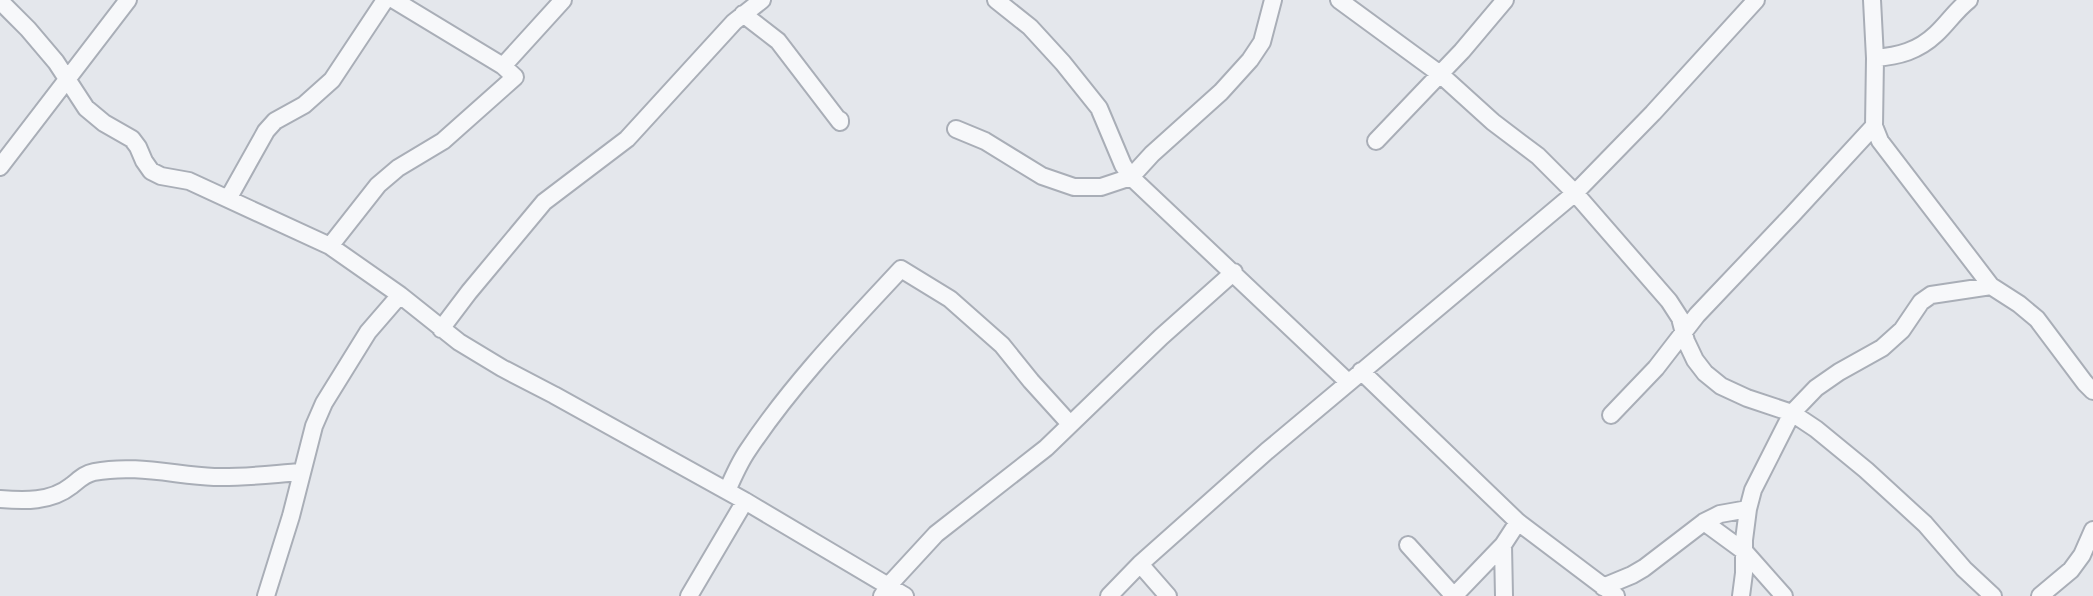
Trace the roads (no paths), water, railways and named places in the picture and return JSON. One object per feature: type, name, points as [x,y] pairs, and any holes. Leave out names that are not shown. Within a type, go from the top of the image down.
[{"type":"street","points":[[0,167],[128,0]]},
{"type":"street","points":[[228,199],[266,131],[275,121],[304,105],[332,80],[385,0]]},
{"type":"street","points":[[330,246],[378,185],[398,168],[443,141],[515,77],[504,66],[394,0]]},
{"type":"street","points":[[504,66],[563,0]]},
{"type":"street","points":[[441,330],[469,292],[544,202],[627,139],[743,14],[762,0]]},
{"type":"street","points":[[996,0],[1030,27],[1099,108],[1123,165],[1131,177],[1348,382]]},
{"type":"street","points":[[956,129],[985,141],[1042,176],[1074,187],[1101,187],[1131,177],[1152,154],[1221,92],[1250,60],[1262,42],[1273,0]]},
{"type":"street","points":[[1339,0],[1440,74],[1493,122],[1538,156],[1575,193],[1669,301],[1680,318],[1686,341],[1695,360],[1705,373],[1721,386],[1747,398],[1792,413],[1816,429],[1875,477],[1925,524],[1964,569],[1993,596]]},
{"type":"street","points":[[1376,141],[1440,74],[1505,0]]},
{"type":"street","points":[[1109,596],[1140,564],[1348,382],[1575,193],[1653,113],[1756,0]]},
{"type":"street","points":[[1872,0],[1875,58],[1874,126],[1880,141],[1990,286],[2019,304],[2037,319],[2093,391]]},
{"type":"street","points":[[1875,58],[1898,56],[1935,36],[1969,0]]},
{"type":"street","points":[[0,1],[49,54],[86,108],[104,123],[132,139],[151,171],[160,176],[189,181],[330,246],[400,295],[441,330],[502,368],[745,501],[886,591],[905,596]]},
{"type":"street","points":[[743,14],[778,41],[840,122],[840,120]]},
{"type":"street","points":[[1611,415],[1656,368],[1697,315],[1874,126]]},
{"type":"street","points":[[727,491],[746,452],[779,405],[838,336],[901,268],[950,299],[1002,345],[1070,424]]},
{"type":"street","points":[[886,591],[936,534],[1046,448],[1161,337],[1234,272]]},
{"type":"street","points":[[1741,596],[1744,540],[1753,490],[1792,413],[1816,388],[1882,348],[1902,330],[1921,302],[1931,295],[1990,286]]},
{"type":"street","points":[[266,596],[314,426],[324,403],[368,332],[400,295]]},
{"type":"street","points":[[1361,371],[1518,522],[1610,591],[1704,522],[1720,514],[1748,509]]},
{"type":"street","points":[[0,499],[24,501],[48,497],[70,487],[82,476],[94,472],[142,469],[214,477],[302,472]]},
{"type":"street","points":[[689,596],[745,501]]},
{"type":"street","points":[[1408,545],[1454,596],[1503,545],[1518,522]]},
{"type":"street","points":[[1704,522],[1745,552],[1784,596]]},
{"type":"street","points":[[2040,596],[2072,570],[2082,555],[2093,530]]},
{"type":"street","points":[[1503,545],[1504,596]]},
{"type":"street","points":[[1140,564],[1168,596]]}]
